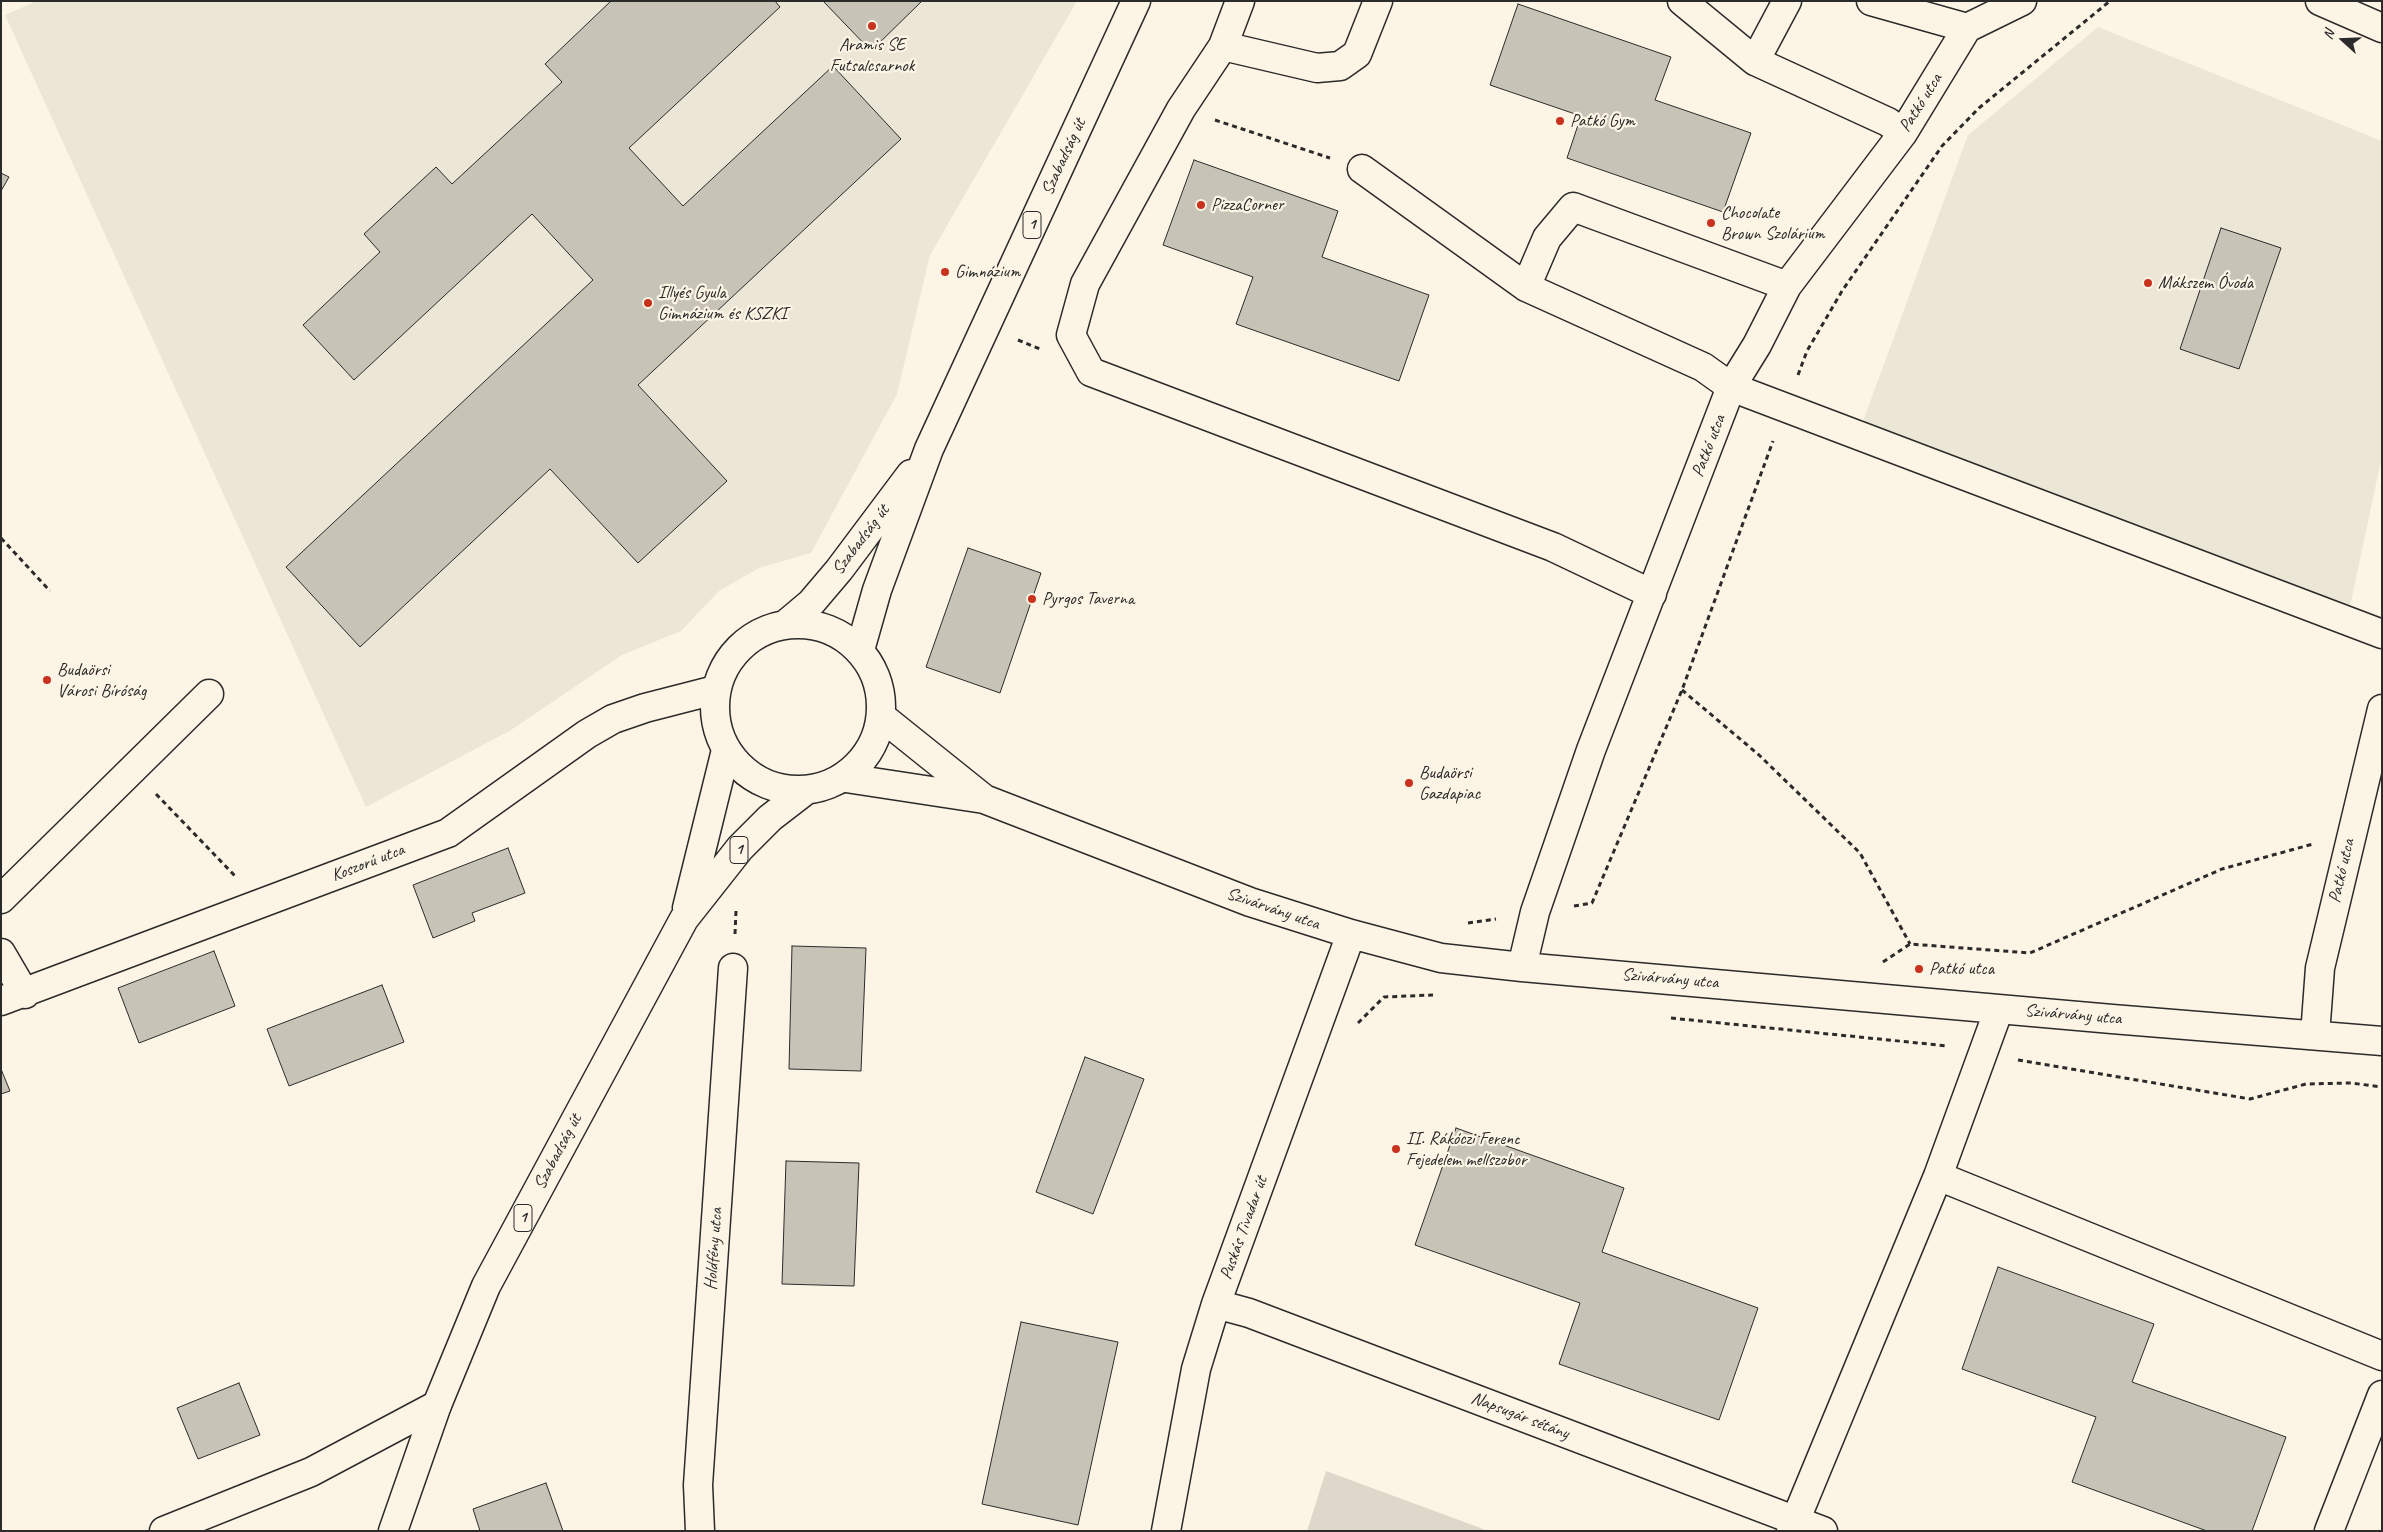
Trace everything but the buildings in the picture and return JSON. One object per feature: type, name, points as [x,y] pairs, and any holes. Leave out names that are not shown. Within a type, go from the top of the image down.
[{"type":"street","name":"Szabadság út","points":[[860,650],[876,590],[929,449],[1136,1]]},
{"type":"street","points":[[1240,1],[1223,46],[1181,109],[1085,284],[1071,335],[1090,372],[1553,547],[1652,594]]},
{"type":"street","points":[[1223,46],[1317,68],[1340,66],[1358,54],[1378,1]]},
{"type":"street","points":[[1682,1],[1755,61],[1888,122],[1903,133]]},
{"type":"street","points":[[1755,61],[1787,1]]},
{"type":"street","points":[[1871,1],[1967,28],[2022,1]]},
{"type":"street","points":[[2320,1],[2382,28]]},
{"type":"street","name":"Patkó utca","points":[[1522,967],[1535,912],[1591,750],[1731,387],[1757,345],[1787,286],[1903,133],[1967,28]]},
{"type":"street","points":[[1362,168],[1526,287],[1703,367],[1731,387],[2382,634]]},
{"type":"street","points":[[1526,287],[1547,238],[1573,207],[1787,286]]},
{"type":"street","name":"Szabadság út","points":[[786,624],[811,603],[839,570],[929,449]]},
{"type":"street","name":"Szabadság út","points":[[786,624],[813,624],[839,634],[860,650],[874,670],[881,693],[882,716],[878,736],[868,753],[846,778],[805,791],[774,788],[746,773],[726,750],[718,732],[714,713],[715,690],[723,668],[740,647],[761,632],[786,624]]},
{"type":"street","name":"Koszorú utca","points":[[13,998],[448,832],[587,734],[613,719],[645,708],[715,690]]},
{"type":"street","points":[[1,899],[210,694]]},
{"type":"street","name":"Patkó utca","points":[[2315,1035],[2320,968],[2382,709]]},
{"type":"street","name":"Szivárvány utca","points":[[882,716],[984,799]]},
{"type":"street","name":"Szabadság út","points":[[684,920],[726,750]]},
{"type":"street","name":"Szivárvány utca","points":[[846,778],[984,799],[1250,902],[1351,934],[1441,958],[1522,967],[2382,1041]]},
{"type":"street","name":"Szabadság út","points":[[393,1531],[437,1405],[486,1286],[684,920],[740,848],[770,818],[805,791]]},
{"type":"street","name":"Puskás Tivadar út","points":[[1166,1531],[1196,1369],[1216,1304],[1351,934]]},
{"type":"street","points":[[1,953],[13,998]]},
{"type":"street","name":"Holdfény utca","points":[[700,1531],[698,1485],[732,968]]},
{"type":"street","points":[[1793,1526],[1938,1176],[1999,1009]]},
{"type":"street","points":[[1938,1176],[2382,1356]]},
{"type":"street","name":"Napsugár sétány","points":[[1216,1304],[1249,1313],[1793,1526],[1823,1531]]},
{"type":"street","points":[[2329,1531],[2382,1394]]},
{"type":"street","points":[[164,1531],[311,1472],[437,1405]]},
{"type":"path","points":[[1431,995],[1450,933],[1462,924],[1592,903],[1682,690],[1807,351],[1842,291],[1942,146],[1980,108],[2110,1]]},
{"type":"path","points":[[1181,109],[1362,168]]},
{"type":"path","points":[[1,538],[50,590]]},
{"type":"path","points":[[1682,690],[1759,755],[1860,853],[1910,944]]},
{"type":"path","points":[[132,770],[262,904]]},
{"type":"path","points":[[1880,964],[1910,944],[2030,953],[2222,869],[2351,833]]},
{"type":"path","points":[[1356,1031],[1359,1022],[1384,997],[1441,996]]},
{"type":"path","points":[[1669,1018],[1946,1046],[2250,1099],[2306,1084],[2351,1083],[2382,1087]]},
{"type":"shaded area","points":[[37,1],[1077,1],[930,255],[897,394],[811,553],[759,568],[719,591],[681,631],[622,655],[511,730],[366,807],[5,15]]},
{"type":"shaded area","name":"Mákszem Óvoda","points":[[2098,27],[2382,141],[2382,456],[2349,611],[1862,424],[1968,135]]},
{"type":"shaded area","points":[[1326,1471],[1478,1527],[1487,1531],[1307,1531]]},
{"type":"place","name":"Aramis SE Futsalcsarnok","points":[[872,26]]},
{"type":"place","name":"Patkó Gym","points":[[1560,121]]},
{"type":"place","name":"PizzaCorner","points":[[1201,205]]},
{"type":"place","name":"Chocolate Brown Szolárium","points":[[1711,223]]},
{"type":"place","name":"Gimnázium","points":[[945,272]]},
{"type":"place","name":"Mákszem Óvoda","points":[[2148,283]]},
{"type":"place","name":"Illyés Gyula Gimnázium és KSZKI","points":[[648,303]]},
{"type":"place","name":"Pyrgos Taverna","points":[[1032,599]]},
{"type":"place","name":"Budaörsi Városi Bíróság","points":[[47,680]]},
{"type":"place","name":"Budaörsi Gazdapiac","points":[[1409,783]]},
{"type":"place","name":"Patkó utca","points":[[1919,969]]},
{"type":"place","name":"II. Rákóczi Ferenc Fejedelem mellszobor","points":[[1396,1149]]}]
